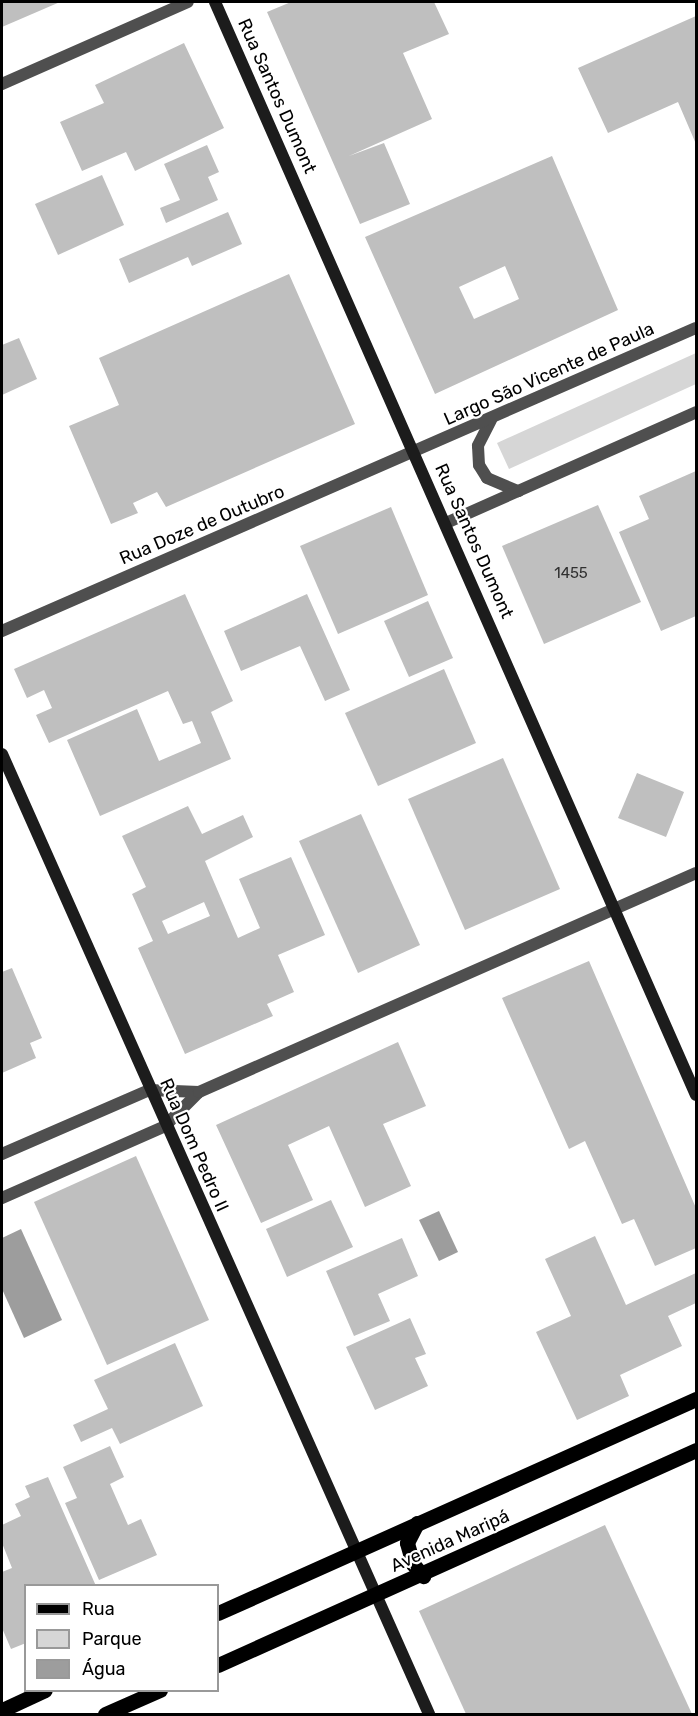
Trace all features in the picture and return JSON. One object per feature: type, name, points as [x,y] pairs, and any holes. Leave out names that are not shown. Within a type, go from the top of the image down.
[{"type":"main road","name":"Avenida Maripá","points":[[219,1613],[696,1399]]},
{"type":"main road","name":"Avenida Maripá","points":[[219,1665],[423,1576],[696,1450]]},
{"type":"main road","points":[[417,1523],[407,1543],[413,1564],[423,1576]]},
{"type":"main road","points":[[2,1710],[41,1692]]},
{"type":"main road","points":[[105,1714],[155,1692]]},
{"type":"street","points":[[2,84],[188,2]]},
{"type":"street","name":"Rua Santos Dumont","points":[[215,2],[416,453],[696,1095]]},
{"type":"street","name":"Largo São Vicente de Paula","points":[[416,453],[696,328]]},
{"type":"street","points":[[446,523],[696,412]]},
{"type":"street","points":[[491,420],[478,446],[479,465],[492,481],[518,491]]},
{"type":"street","name":"Rua Doze de Outubro","points":[[2,632],[416,453]]},
{"type":"street","name":"Rua Dom Pedro II","points":[[2,754],[165,1126],[376,1595]]},
{"type":"street","points":[[2,1198],[165,1126],[199,1092],[696,873]]},
{"type":"street","points":[[2,1154],[149,1090],[199,1092]]},
{"type":"street","points":[[376,1595],[429,1714]]},
{"type":"green space","points":[[696,353],[696,384],[509,469],[497,443]]},
{"type":"water","points":[[439,1211],[458,1252],[439,1261],[419,1220]]},
{"type":"water","points":[[21,1229],[62,1320],[24,1338],[2,1289],[2,1238]]},
{"type":"building","points":[[2,2],[60,2],[2,27]]},
{"type":"building","points":[[291,2],[434,2],[449,34],[403,53],[432,119],[349,156],[384,143],[410,204],[360,224],[267,12]]},
{"type":"building","points":[[696,16],[696,144],[678,102],[608,133],[578,68]]},
{"type":"building","points":[[184,43],[224,128],[135,171],[126,152],[82,171],[60,122],[104,103],[95,85]]},
{"type":"building","points":[[207,145],[219,172],[208,177],[218,200],[166,223],[160,208],[180,200],[164,164]]},
{"type":"building","points":[[552,156],[618,310],[435,394],[365,237]],"holes":[[[505,266],[519,299],[474,319],[459,287]]]},
{"type":"building","points":[[102,175],[124,225],[58,255],[35,204]]},
{"type":"building","points":[[228,212],[242,244],[192,266],[188,257],[129,283],[119,259]]},
{"type":"building","points":[[289,274],[355,424],[166,507],[157,492],[133,503],[138,513],[111,524],[69,426],[119,405],[99,358]]},
{"type":"building","points":[[19,338],[37,379],[2,395],[2,345]]},
{"type":"building","points":[[696,471],[696,616],[661,631],[619,532],[649,519],[639,496]]},
{"type":"building","points":[[598,505],[641,602],[544,644],[502,546]]},
{"type":"building","points":[[391,507],[428,595],[338,634],[300,546]]},
{"type":"building","points":[[185,594],[233,701],[211,712],[231,759],[100,816],[67,740],[137,709],[159,761],[201,743],[192,721],[183,724],[168,691],[49,743],[36,715],[52,708],[44,690],[27,698],[14,669]]},
{"type":"building","points":[[307,594],[350,690],[325,701],[300,646],[241,671],[224,631]]},
{"type":"building","points":[[428,601],[453,658],[409,677],[384,621]]},
{"type":"building","points":[[444,669],[476,743],[378,786],[345,713]]},
{"type":"building","points":[[503,758],[560,889],[465,930],[408,799]]},
{"type":"building","points":[[637,773],[684,792],[666,837],[618,818]]},
{"type":"building","points":[[188,806],[202,834],[243,815],[253,837],[205,861],[238,938],[260,928],[239,879],[291,857],[325,935],[278,955],[294,992],[267,1004],[273,1016],[185,1054],[138,948],[153,941],[132,894],[146,887],[122,836]],"holes":[[[204,902],[210,916],[168,934],[162,921]]]},
{"type":"building","points":[[361,814],[420,945],[358,973],[299,841]]},
{"type":"building","points":[[589,961],[696,1208],[696,1248],[655,1266],[634,1219],[622,1224],[585,1141],[569,1149],[502,998]]},
{"type":"building","points":[[12,968],[42,1038],[30,1043],[36,1058],[2,1073],[2,972]]},
{"type":"building","points":[[398,1042],[426,1106],[383,1124],[411,1186],[365,1207],[329,1126],[288,1145],[313,1200],[261,1223],[216,1125]]},
{"type":"building","points":[[136,1156],[209,1320],[107,1365],[34,1202]]},
{"type":"building","points":[[331,1200],[353,1247],[287,1277],[266,1229]]},
{"type":"building","points":[[595,1236],[626,1305],[696,1273],[696,1303],[668,1316],[682,1346],[620,1375],[629,1396],[577,1420],[536,1332],[571,1316],[545,1259]]},
{"type":"building","points":[[402,1238],[418,1276],[378,1294],[390,1321],[354,1336],[326,1271]]},
{"type":"building","points":[[410,1318],[426,1354],[415,1358],[428,1386],[375,1410],[346,1347]]},
{"type":"building","points":[[175,1343],[203,1406],[120,1444],[112,1428],[81,1442],[73,1425],[108,1409],[94,1380]]},
{"type":"building","points":[[110,1446],[124,1477],[110,1484],[128,1525],[141,1519],[157,1555],[99,1580],[65,1503],[77,1498],[63,1467]]},
{"type":"building","points":[[48,1477],[95,1584],[24,1584],[24,1644],[11,1649],[2,1628],[2,1572],[12,1568],[2,1543],[2,1525],[21,1516],[15,1504],[30,1497],[25,1486]]},
{"type":"building","points":[[605,1525],[692,1714],[466,1714],[419,1611]]}]
